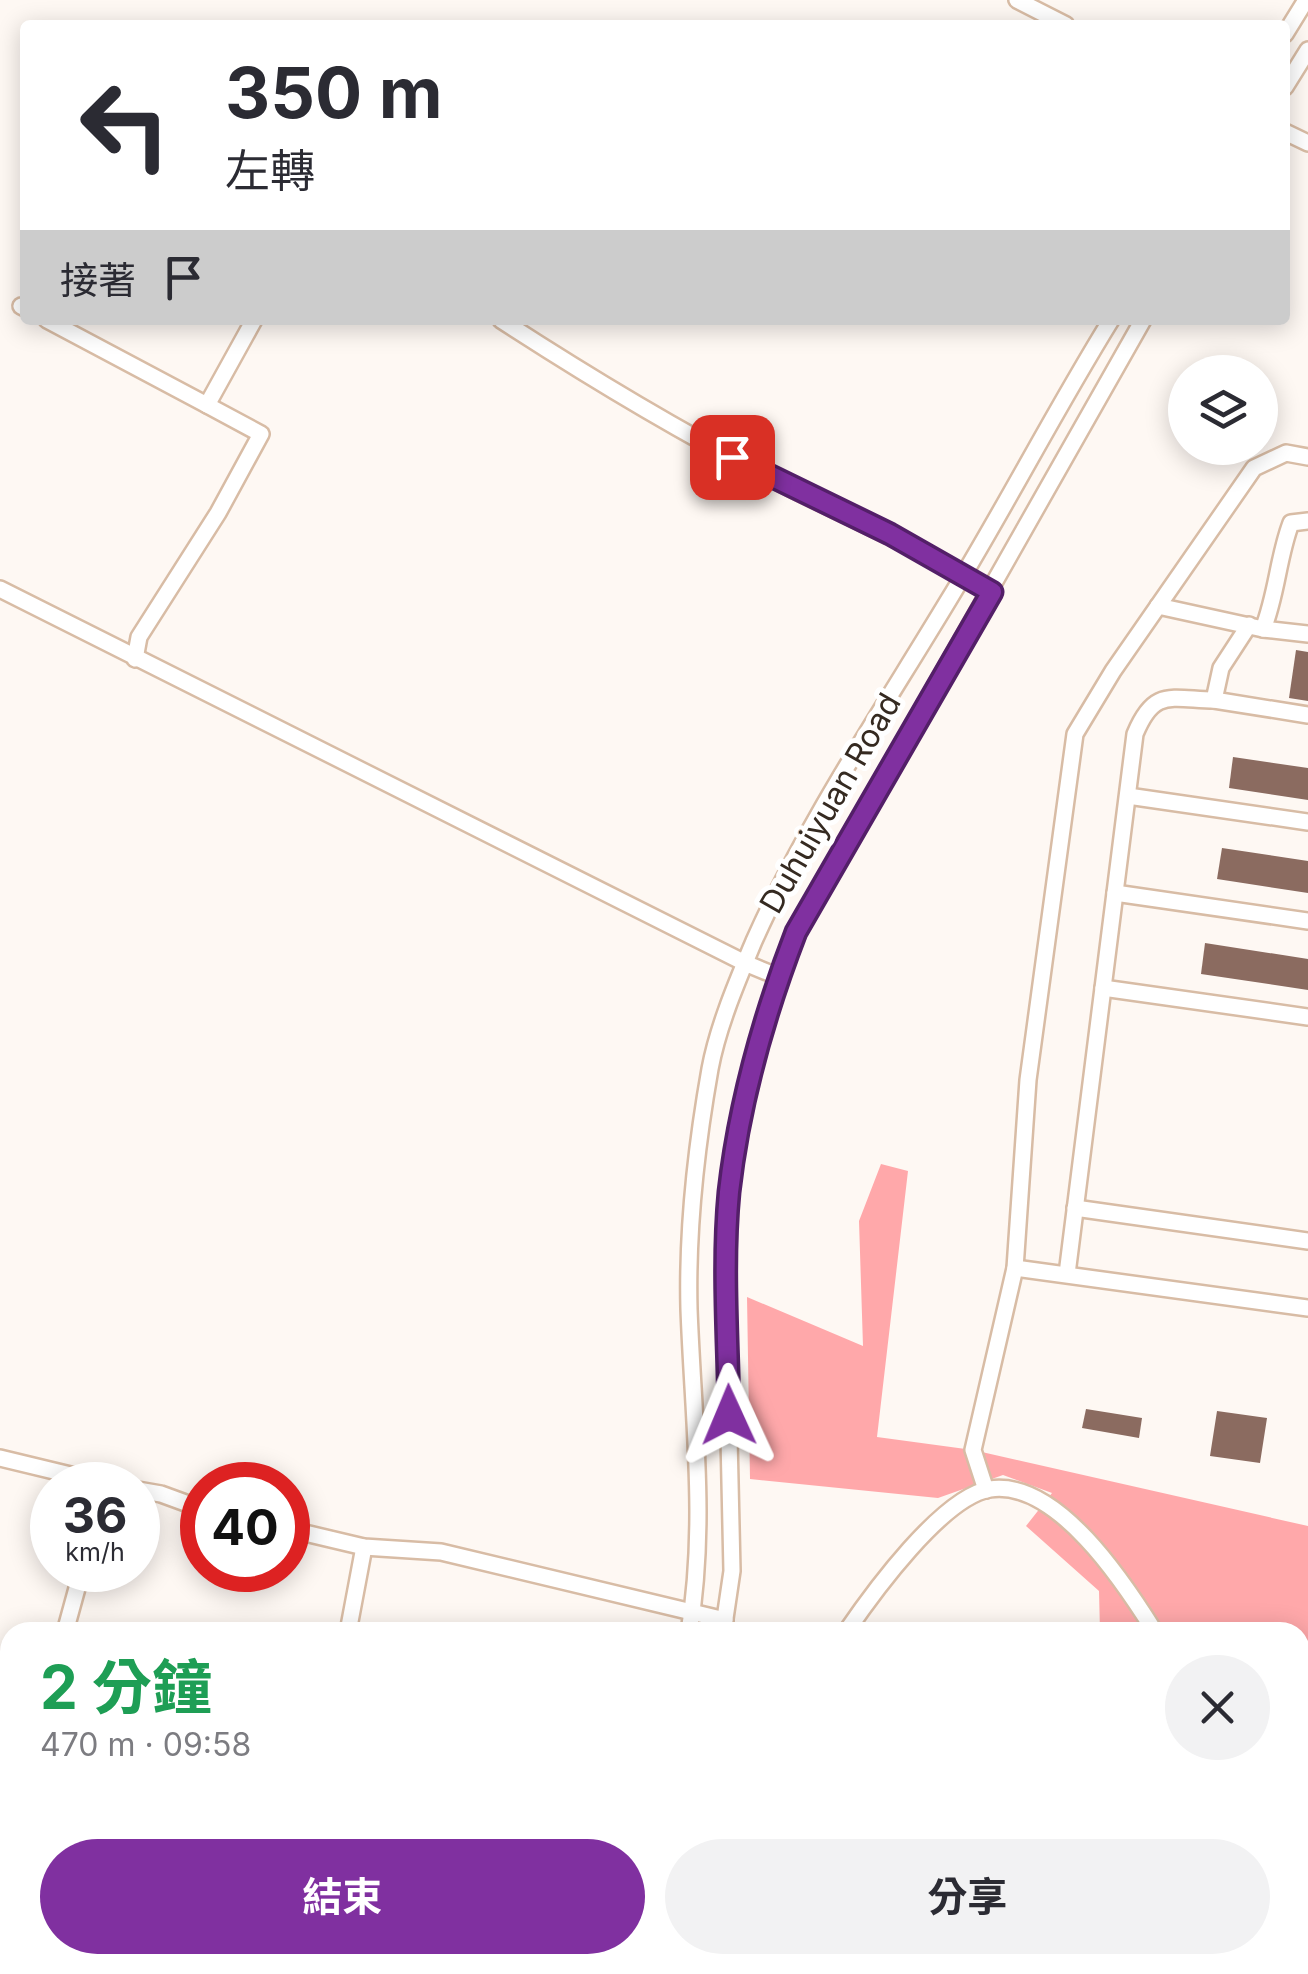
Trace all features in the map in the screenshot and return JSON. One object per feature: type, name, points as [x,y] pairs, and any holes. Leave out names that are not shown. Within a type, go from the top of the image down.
[{"type":"street","points":[[1017,0],[1056,20]]},
{"type":"street","points":[[1290,26],[1306,0]]},
{"type":"street","points":[[1290,79],[1308,50]]},
{"type":"street","points":[[57,325],[261,434],[218,512],[139,637],[135,659]]},
{"type":"street","points":[[206,405],[251,325]]},
{"type":"street","points":[[509,325],[702,440],[992,592]]},
{"type":"street","name":"Duhuiyuan Road","points":[[691,1622],[700,1544],[689,1307],[692,1197],[711,1064],[745,963],[776,893],[1107,325]]},
{"type":"street","name":"Duhuiyuan Road","points":[[725,1622],[732,1571],[726,1303],[729,1192],[747,1088],[778,977],[796,932],[1141,325]]},
{"type":"street","points":[[986,1490],[973,1450],[1015,1268],[1028,1080],[1075,734],[1112,672],[1254,468],[1286,454],[1308,457]]},
{"type":"street","points":[[1214,700],[1220,668],[1271,610],[1282,546],[1291,522],[1308,521]]},
{"type":"street","points":[[0,589],[778,977]]},
{"type":"street","points":[[1158,606],[1308,634]]},
{"type":"street","points":[[1067,1274],[1136,734],[1146,708],[1163,698],[1214,700],[1308,714]]},
{"type":"street","points":[[1128,796],[1308,822]]},
{"type":"street","points":[[1115,893],[1308,921]]},
{"type":"street","points":[[1103,988],[1308,1017]]},
{"type":"street","points":[[1075,1208],[1308,1242]]},
{"type":"street","points":[[1015,1268],[1308,1308]]},
{"type":"street","points":[[0,1458],[30,1466]]},
{"type":"street","points":[[853,1622],[888,1574],[933,1525],[959,1504],[986,1490],[1013,1491],[1058,1512],[1103,1556],[1149,1622]]},
{"type":"street","points":[[310,1534],[364,1547],[440,1552],[713,1622]]},
{"type":"street","points":[[350,1622],[364,1547]]},
{"type":"street","points":[[68,1622],[76,1592]]},
{"type":"shaded area","points":[[881,1164],[908,1171],[877,1437],[973,1450],[1308,1526],[1308,1622],[1100,1622],[1099,1591],[1026,1526],[1052,1493],[1003,1475],[938,1498],[750,1479],[747,1297],[863,1346],[859,1221]]},
{"type":"building","points":[[1296,650],[1308,652],[1308,701],[1289,698]]},
{"type":"building","points":[[1233,757],[1308,768],[1308,800],[1229,788]]},
{"type":"building","points":[[1222,848],[1308,861],[1308,893],[1217,879]]},
{"type":"building","points":[[1205,943],[1308,959],[1308,990],[1201,974]]},
{"type":"building","points":[[1086,1409],[1142,1418],[1139,1438],[1082,1428]]},
{"type":"building","points":[[1217,1411],[1267,1418],[1260,1463],[1210,1456]]},
{"type":"route","points":[[729,1415],[729,1192],[747,1088],[778,977],[796,932],[992,592],[890,534],[732,457]]}]
